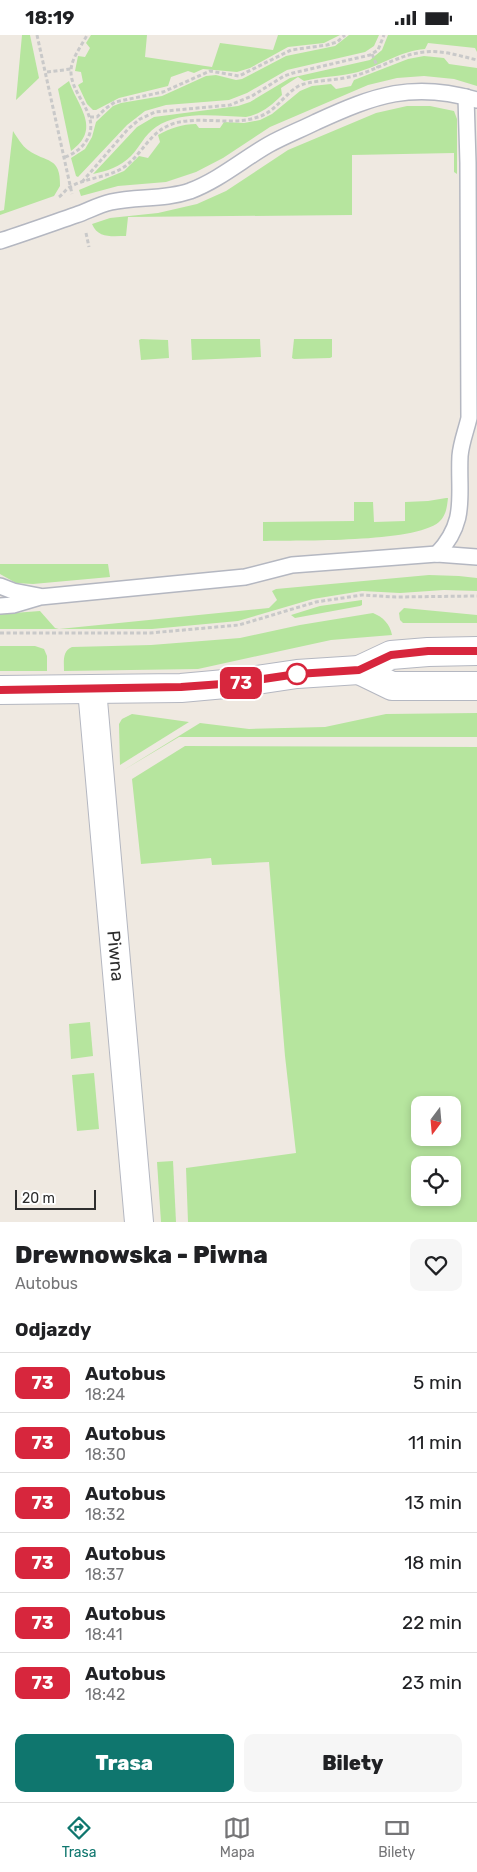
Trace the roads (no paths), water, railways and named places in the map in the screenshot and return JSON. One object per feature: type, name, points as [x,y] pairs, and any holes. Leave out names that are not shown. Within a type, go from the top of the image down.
[{"type":"main road","points":[[0,690],[190,687],[236,683],[297,674],[359,670],[391,655],[428,651],[477,651]]},
{"type":"main road","points":[[359,670],[392,686],[477,687]]},
{"type":"main road","name":"Piwna","points":[[92,689],[139,1222]]},
{"type":"lane","points":[[0,241],[110,203],[122,200],[165,197],[190,191],[227,173],[267,145],[288,134],[375,97],[416,90],[442,92],[472,98],[468,113],[469,419],[462,443],[459,518],[451,537],[437,554]]},
{"type":"lane","points":[[0,607],[40,597],[245,577],[292,565],[437,554],[477,557]]},
{"type":"lane","points":[[0,586],[40,597]]}]
